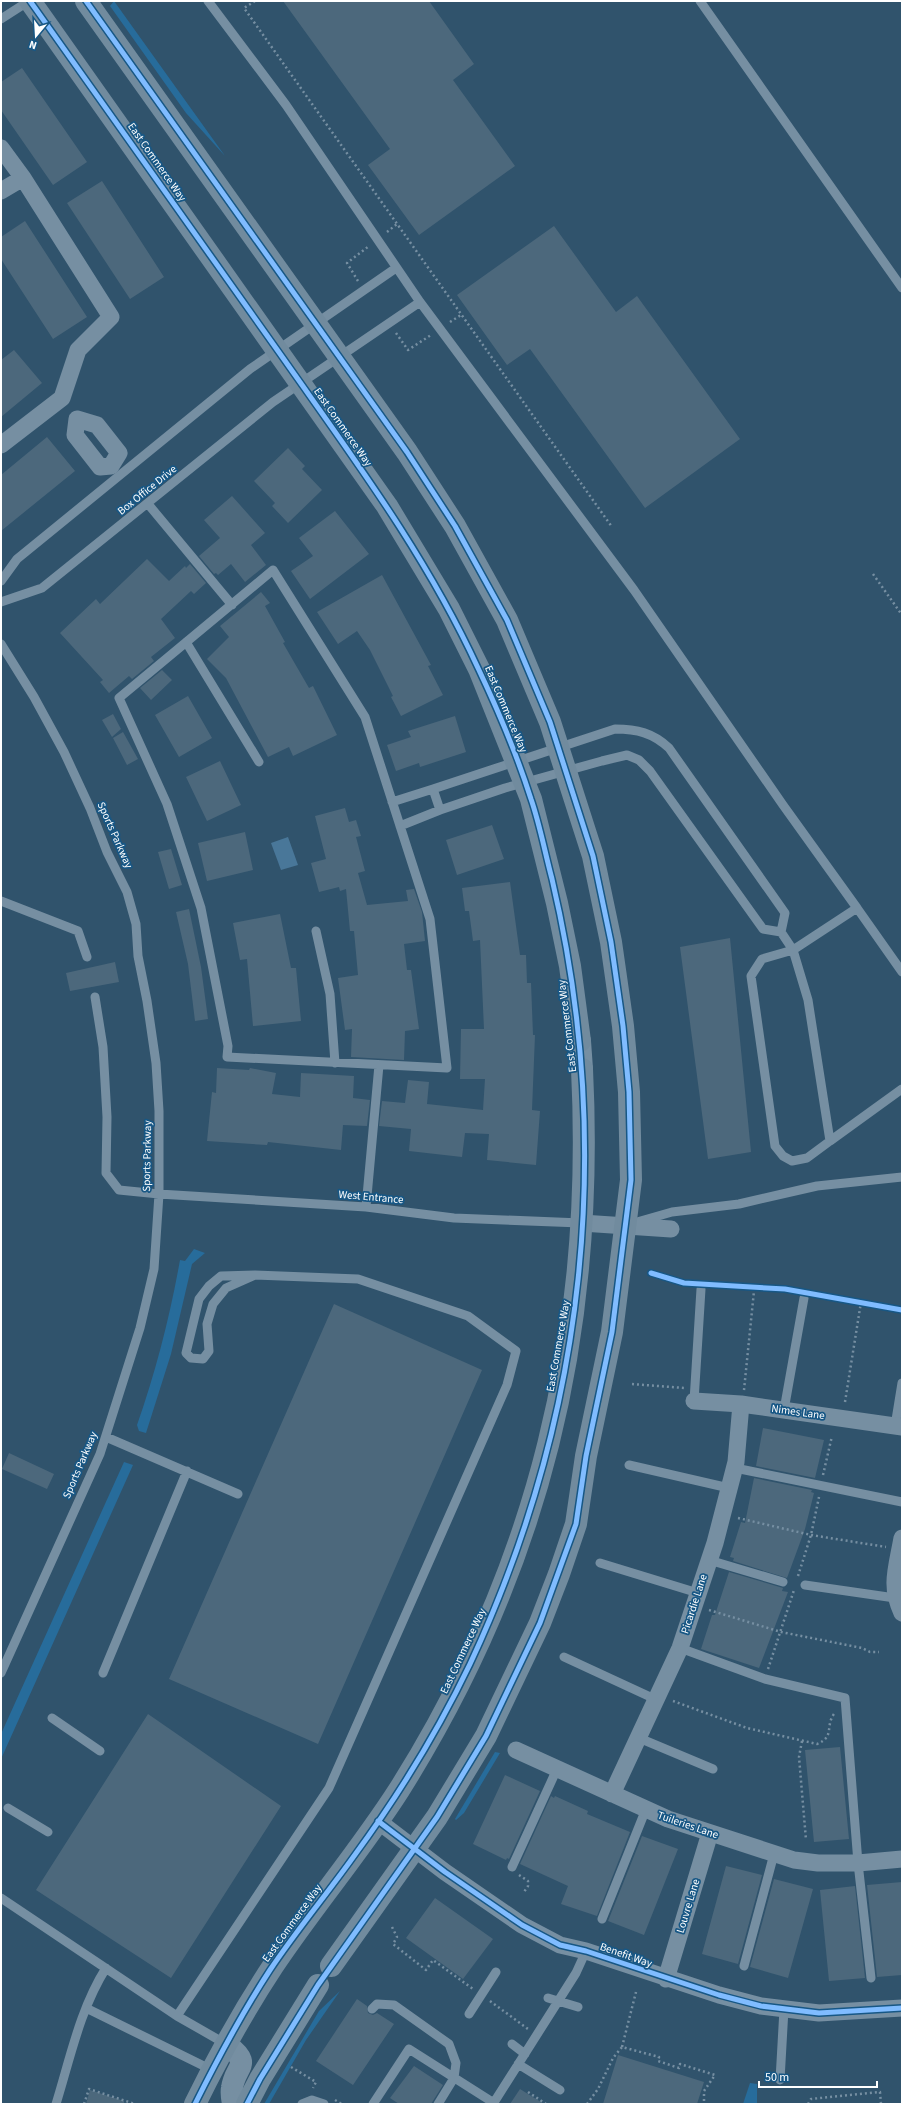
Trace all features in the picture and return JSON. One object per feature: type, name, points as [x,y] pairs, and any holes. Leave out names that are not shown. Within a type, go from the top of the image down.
[{"type":"main road","name":"East Commerce Way","points":[[30,1],[387,506],[429,575],[479,669],[531,799],[557,903],[570,966],[580,1041]]},
{"type":"main road","points":[[88,2],[407,452],[459,532],[507,620],[550,722],[593,856],[611,942],[623,1026],[628,1092],[630,1180],[612,1332],[586,1456],[576,1524],[540,1623],[486,1736],[437,1817],[331,1966]]},
{"type":"main road","name":"East Commerce Way","points":[[195,2104],[226,2044],[273,1966],[378,1821],[428,1742],[455,1694],[490,1618],[524,1527],[540,1478],[568,1356],[577,1295],[585,1175],[582,1069]]},
{"type":"main road","points":[[247,2104],[271,2059],[318,1985]]},
{"type":"street","points":[[1,148],[23,178],[111,317],[78,350],[62,398],[1,446]]},
{"type":"street","points":[[1,191],[23,178]]},
{"type":"street","points":[[62,398],[77,419],[97,425],[119,453],[115,471],[100,466],[75,435],[77,419]]},
{"type":"street","name":"East Commerce Way","points":[[580,1041],[582,1069]]},
{"type":"street","points":[[582,1223],[671,1229]]},
{"type":"street","name":"Nimes Lane","points":[[694,1401],[742,1397],[784,1410],[898,1426]]},
{"type":"street","name":"Picardie Lane","points":[[612,1794],[639,1738],[664,1700],[709,1560],[735,1468],[742,1397]]},
{"type":"street","points":[[902,1538],[894,1584],[895,1598],[902,1613]]},
{"type":"street","name":"Tuileries Lane","points":[[516,1750],[668,1820],[794,1860],[818,1863],[858,1863],[902,1859]]},
{"type":"street","name":"Benefit Way","points":[[378,1821],[522,1925],[560,1945],[586,1951],[719,1996],[784,2009],[819,2013],[902,2008]]},
{"type":"street","name":"Louvre Lane","points":[[666,1979],[710,1833]]},
{"type":"street","points":[[318,1985],[331,1966]]},
{"type":"street","points":[[226,2044],[238,2053],[242,2066],[232,2087],[233,2104]]},
{"type":"lane","points":[[1,19],[30,1]]},
{"type":"lane","points":[[208,1],[286,105],[420,302],[613,560],[783,805],[902,972]]},
{"type":"lane","points":[[700,1],[902,288]]},
{"type":"lane","points":[[1,581],[17,559],[115,471],[250,368],[396,268]]},
{"type":"lane","name":"Box Office Drive","points":[[1,602],[42,588],[273,402],[420,302]]},
{"type":"lane","points":[[148,504],[232,604]]},
{"type":"lane","points":[[273,570],[365,717],[430,919],[447,1068],[228,1058],[228,1046],[201,908],[167,804],[119,698],[186,642],[273,570]]},
{"type":"lane","points":[[186,642],[259,762]]},
{"type":"lane","name":"Sports Parkway","points":[[1,644],[34,697],[64,752],[90,808],[107,852],[128,892],[136,924],[138,956],[147,1001],[156,1063],[159,1111],[159,1194],[154,1268],[140,1328],[100,1454],[1,1673]]},
{"type":"lane","points":[[392,802],[615,729],[631,729],[658,738],[669,748],[686,770],[785,913],[781,932],[793,950],[808,1000],[830,1141]]},
{"type":"lane","points":[[400,826],[440,810],[525,782],[628,755],[639,760],[650,771],[762,929],[781,932]]},
{"type":"lane","points":[[433,789],[440,810]]},
{"type":"lane","points":[[1,901],[78,931],[87,957]]},
{"type":"lane","points":[[857,908],[793,950],[762,960],[751,976],[775,1146],[783,1156],[792,1161],[807,1158],[902,1089]]},
{"type":"lane","points":[[316,931],[330,994],[335,1062]]},
{"type":"lane","name":"West Entrance","points":[[95,997],[103,1047],[107,1117],[106,1173],[119,1190],[159,1194],[366,1207],[454,1218],[582,1223]]},
{"type":"lane","points":[[366,1207],[379,1065]]},
{"type":"lane","points":[[624,1226],[672,1212],[739,1204],[818,1186],[902,1177]]},
{"type":"lane","points":[[177,2016],[329,1788],[507,1385],[516,1351],[468,1316],[358,1279],[255,1275],[221,1276],[209,1286],[199,1299],[192,1327],[186,1353],[191,1358],[203,1359],[209,1351],[207,1324],[213,1304],[226,1288],[255,1275]]},
{"type":"lane","points":[[694,1401],[701,1290]]},
{"type":"lane","points":[[784,1410],[804,1298]]},
{"type":"lane","points":[[898,1426],[902,1383]]},
{"type":"lane","points":[[106,1436],[238,1494]]},
{"type":"lane","points":[[629,1465],[729,1488]]},
{"type":"lane","points":[[735,1468],[902,1502]]},
{"type":"lane","points":[[103,1673],[187,1472]]},
{"type":"lane","points":[[709,1560],[783,1582]]},
{"type":"lane","points":[[600,1563],[698,1593]]},
{"type":"lane","points":[[805,1585],[895,1598]]},
{"type":"lane","points":[[680,1648],[765,1679],[844,1698],[858,1863],[871,1978]]},
{"type":"lane","points":[[564,1657],[664,1700]]},
{"type":"lane","points":[[52,1718],[100,1751]]},
{"type":"lane","points":[[639,1738],[713,1769]]},
{"type":"lane","points":[[512,1866],[557,1770]]},
{"type":"lane","points":[[8,1808],[48,1832]]},
{"type":"lane","points":[[602,1920],[646,1809]]},
{"type":"lane","points":[[744,1966],[774,1854]]},
{"type":"lane","points":[[1,1898],[177,2016],[226,2044]]},
{"type":"lane","points":[[373,2104],[409,2049],[494,2104],[576,1973],[586,1951]]},
{"type":"lane","points":[[56,2104],[86,2008],[97,1982],[106,1968]]},
{"type":"lane","points":[[469,2014],[496,1972]]},
{"type":"lane","points":[[548,1998],[578,2008]]},
{"type":"lane","points":[[372,2010],[377,2004],[394,2005],[449,2044],[456,2063],[454,2078],[438,2104]]},
{"type":"lane","points":[[86,2008],[212,2070]]},
{"type":"lane","points":[[780,2080],[784,2009]]},
{"type":"lane","points":[[512,2044],[525,2054]]},
{"type":"lane","points":[[518,2064],[560,2090]]},
{"type":"lane","points":[[302,2104],[312,2100],[327,2101]]},
{"type":"path","points":[[255,1],[244,8],[612,527]]},
{"type":"path","points":[[353,284],[358,280],[346,263],[397,224]]},
{"type":"path","points":[[390,337],[397,333],[408,350],[461,315]]},
{"type":"path","points":[[873,574],[902,615]]},
{"type":"path","points":[[742,1397],[754,1291]]},
{"type":"path","points":[[845,1405],[861,1302]]},
{"type":"path","points":[[797,1579],[811,1535],[832,1436]]},
{"type":"path","points":[[737,1518],[811,1535],[886,1547]]},
{"type":"path","points":[[765,1679],[795,1586]]},
{"type":"path","points":[[708,1610],[781,1632],[862,1648],[870,1652],[879,1652]]},
{"type":"path","points":[[664,1700],[747,1728],[817,1744],[824,1742],[828,1736],[831,1718],[837,1710]]},
{"type":"path","points":[[802,1741],[799,1757],[806,1840]]},
{"type":"path","points":[[392,1926],[397,1937],[394,1944],[426,1970],[433,1960],[530,2030]]},
{"type":"path","points":[[587,2104],[598,2089],[613,2058],[622,2047],[636,1992]]},
{"type":"path","points":[[622,2047],[659,2057],[658,2062],[679,2068],[680,2064],[715,2075],[704,2091],[704,2104]]},
{"type":"path","points":[[292,2067],[316,2082],[313,2088],[319,2091]]},
{"type":"path","points":[[84,2104],[89,2089],[135,2104]]},
{"type":"path","points":[[528,2092],[546,2104]]},
{"type":"path","points":[[808,2104],[811,2099],[880,2092],[881,2104]]},
{"type":"path","points":[[327,2101],[342,2104]]},
{"type":"shaded area","points":[[114,1],[225,156],[186,113],[110,6]]},
{"type":"shaded area","points":[[288,837],[298,865],[281,870],[271,843]]},
{"type":"shaded area","points":[[194,1249],[205,1253],[192,1264],[171,1354],[146,1433],[139,1431],[137,1425],[162,1343],[180,1260],[185,1261]]},
{"type":"shaded area","points":[[124,1462],[133,1465],[1,1759],[1,1734]]},
{"type":"shaded area","points":[[495,1752],[500,1753],[464,1813],[456,1820],[455,1819]]},
{"type":"shaded area","points":[[340,1991],[306,2040],[269,2104],[264,2104],[319,2011]]},
{"type":"shaded area","points":[[750,2083],[757,2084],[757,2104],[743,2104]]},
{"type":"building","points":[[283,1],[429,1],[474,64],[453,80],[515,166],[419,235],[368,165],[390,149]]},
{"type":"building","points":[[22,68],[87,162],[53,185],[1,110],[1,82]]},
{"type":"building","points":[[102,181],[164,277],[130,299],[67,203]]},
{"type":"building","points":[[25,221],[87,317],[53,339],[1,259],[1,237]]},
{"type":"building","points":[[554,226],[616,312],[637,296],[740,439],[645,508],[530,349],[507,365],[457,295]]},
{"type":"building","points":[[14,350],[42,383],[1,417],[1,360]]},
{"type":"building","points":[[47,437],[75,471],[1,531],[1,475]]},
{"type":"building","points":[[288,448],[305,466],[302,469],[322,490],[288,523],[272,506],[275,503],[254,481]]},
{"type":"building","points":[[232,496],[265,533],[251,545],[266,565],[245,582],[231,564],[218,575],[216,573],[214,574],[199,556],[220,538],[204,520]]},
{"type":"building","points":[[335,511],[369,554],[310,599],[291,571],[313,556],[299,538]]},
{"type":"building","points":[[147,559],[169,581],[185,566],[186,568],[190,564],[206,583],[194,594],[191,591],[161,619],[175,638],[151,657],[154,661],[132,679],[129,676],[109,693],[100,682],[103,680],[60,633],[96,599],[100,604]]},
{"type":"building","points":[[382,575],[431,665],[428,666],[443,695],[401,716],[391,697],[393,696],[370,650],[357,631],[338,644],[317,612]]},
{"type":"building","points":[[261,592],[270,603],[265,606],[285,642],[283,643],[309,688],[313,686],[337,735],[293,756],[289,747],[268,757],[226,678],[207,659],[229,637],[220,626]]},
{"type":"building","points":[[162,670],[172,680],[151,700],[140,688]]},
{"type":"building","points":[[188,696],[212,738],[179,757],[155,715]]},
{"type":"building","points":[[113,714],[121,729],[112,737],[102,720]]},
{"type":"building","points":[[455,716],[466,752],[420,767],[419,763],[396,771],[387,745],[411,737],[408,731]]},
{"type":"building","points":[[123,732],[138,759],[127,765],[113,738]]},
{"type":"building","points":[[220,761],[241,805],[207,821],[186,777]]},
{"type":"building","points":[[345,808],[349,822],[356,820],[361,836],[356,837],[365,871],[358,873],[367,905],[408,901],[406,890],[414,889],[422,912],[425,941],[404,944],[407,970],[411,970],[419,1029],[405,1031],[404,1060],[351,1057],[352,1029],[345,1030],[338,978],[358,975],[354,931],[350,931],[346,889],[340,891],[339,887],[319,892],[311,863],[326,859],[315,816]]},
{"type":"building","points":[[492,825],[504,859],[457,875],[446,840]]},
{"type":"building","points":[[245,832],[253,870],[207,881],[198,843]]},
{"type":"building","points":[[171,849],[182,885],[169,889],[158,852]]},
{"type":"building","points":[[510,882],[520,955],[526,955],[527,983],[531,983],[533,1035],[535,1035],[532,1110],[540,1111],[536,1165],[487,1160],[489,1134],[465,1133],[462,1157],[409,1151],[411,1129],[379,1126],[382,1101],[405,1103],[408,1080],[429,1082],[427,1104],[483,1110],[485,1079],[460,1079],[461,1029],[484,1029],[480,940],[473,941],[469,911],[465,911],[462,888]]},
{"type":"building","points":[[189,909],[201,967],[208,1019],[195,1021],[188,964],[176,912]]},
{"type":"building","points":[[280,914],[291,968],[296,968],[301,1021],[253,1026],[247,959],[240,960],[233,923]]},
{"type":"building","points":[[730,938],[751,1152],[708,1159],[680,947]]},
{"type":"building","points":[[115,962],[119,982],[70,991],[66,973]]},
{"type":"building","points":[[217,1068],[249,1070],[250,1068],[276,1073],[272,1094],[300,1097],[301,1073],[354,1076],[353,1098],[370,1100],[367,1126],[343,1125],[341,1150],[268,1142],[267,1145],[207,1141],[212,1092],[216,1093]]},
{"type":"building","points":[[334,1304],[482,1370],[318,1744],[169,1679]]},
{"type":"building","points":[[763,1428],[824,1440],[815,1478],[756,1466]]},
{"type":"building","points":[[9,1453],[54,1474],[47,1489],[2,1469]]},
{"type":"building","points":[[754,1478],[812,1490],[811,1492],[814,1493],[805,1529],[787,1578],[733,1561],[734,1558],[730,1557],[741,1522],[745,1523]]},
{"type":"building","points":[[729,1572],[783,1588],[782,1591],[788,1592],[759,1668],[701,1649],[712,1615],[715,1615]]},
{"type":"building","points":[[148,1714],[281,1806],[171,1978],[36,1890]]},
{"type":"building","points":[[840,1747],[849,1839],[814,1842],[805,1750]]},
{"type":"building","points":[[505,1775],[540,1791],[509,1859],[507,1858],[506,1860],[473,1844]]},
{"type":"building","points":[[551,1796],[554,1798],[555,1796],[588,1811],[587,1814],[630,1832],[597,1916],[561,1904],[568,1886],[520,1864]]},
{"type":"building","points":[[642,1836],[678,1849],[644,1935],[608,1921]]},
{"type":"building","points":[[726,1866],[762,1875],[738,1964],[702,1954]]},
{"type":"building","points":[[774,1879],[813,1889],[788,1978],[750,1967]]},
{"type":"building","points":[[902,1882],[902,1975],[877,1977],[867,1885]]},
{"type":"building","points":[[855,1886],[865,1978],[829,1981],[820,1890]]},
{"type":"building","points":[[435,1898],[493,1939],[463,1979],[406,1938]]},
{"type":"building","points":[[357,1999],[367,2006],[368,2013],[373,2015],[377,2013],[394,2024],[353,2085],[316,2061]]},
{"type":"building","points":[[618,2055],[704,2082],[697,2104],[603,2104]]},
{"type":"building","points":[[414,2066],[443,2085],[431,2104],[399,2104],[390,2098]]},
{"type":"building","points":[[520,2089],[544,2104],[510,2104]]},
{"type":"building","points":[[90,2090],[124,2101],[124,2104],[86,2104]]},
{"type":"cycle path","points":[[30,1],[388,508],[436,586],[458,626],[507,733],[526,782],[537,819],[552,879],[571,979],[582,1079],[584,1179],[578,1279],[564,1377],[541,1474],[509,1570],[470,1664],[431,1738],[402,1787],[344,1870],[270,1970],[231,2036],[195,2104]]},
{"type":"cycle path","points":[[86,1],[407,452],[455,526],[507,620],[550,722],[593,856],[611,942],[623,1026],[629,1092],[631,1180],[612,1332],[586,1456],[576,1524],[540,1623],[486,1736],[437,1817],[318,1985],[260,2079],[247,2104]]},
{"type":"cycle path","points":[[651,1273],[684,1283],[785,1289],[902,1310]]},
{"type":"cycle path","points":[[378,1821],[445,1872],[522,1925],[560,1945],[586,1951],[719,1995],[761,2006],[819,2013],[902,2008]]}]
